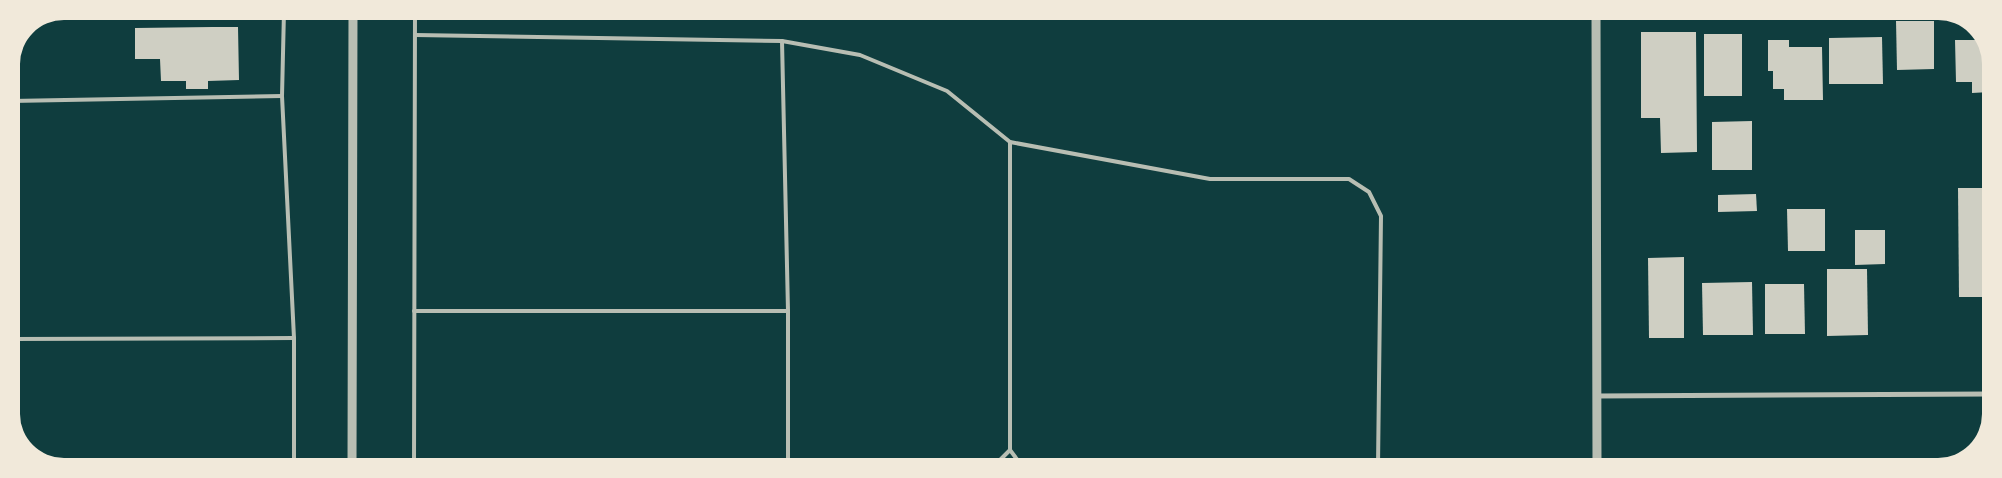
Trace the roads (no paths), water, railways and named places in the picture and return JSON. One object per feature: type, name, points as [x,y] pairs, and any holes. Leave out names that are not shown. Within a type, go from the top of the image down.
[{"type":"street","points":[[352,458],[353,20]]},
{"type":"street","points":[[1596,20],[1597,458]]},
{"type":"street","points":[[1597,396],[1982,394]]},
{"type":"lane","points":[[284,20],[282,96],[294,338],[294,458]]},
{"type":"lane","points":[[414,458],[415,20]]},
{"type":"lane","points":[[415,35],[782,42],[860,54],[947,91],[1010,142],[1210,179],[1349,179],[1369,192],[1381,216],[1378,458]]},
{"type":"lane","points":[[782,42],[788,311],[788,458]]},
{"type":"lane","points":[[20,101],[282,96]]},
{"type":"lane","points":[[1010,142],[1010,450],[1016,458]]},
{"type":"lane","points":[[414,311],[788,311]]},
{"type":"lane","points":[[20,339],[294,338]]},
{"type":"lane","points":[[1002,458],[1010,450]]}]
